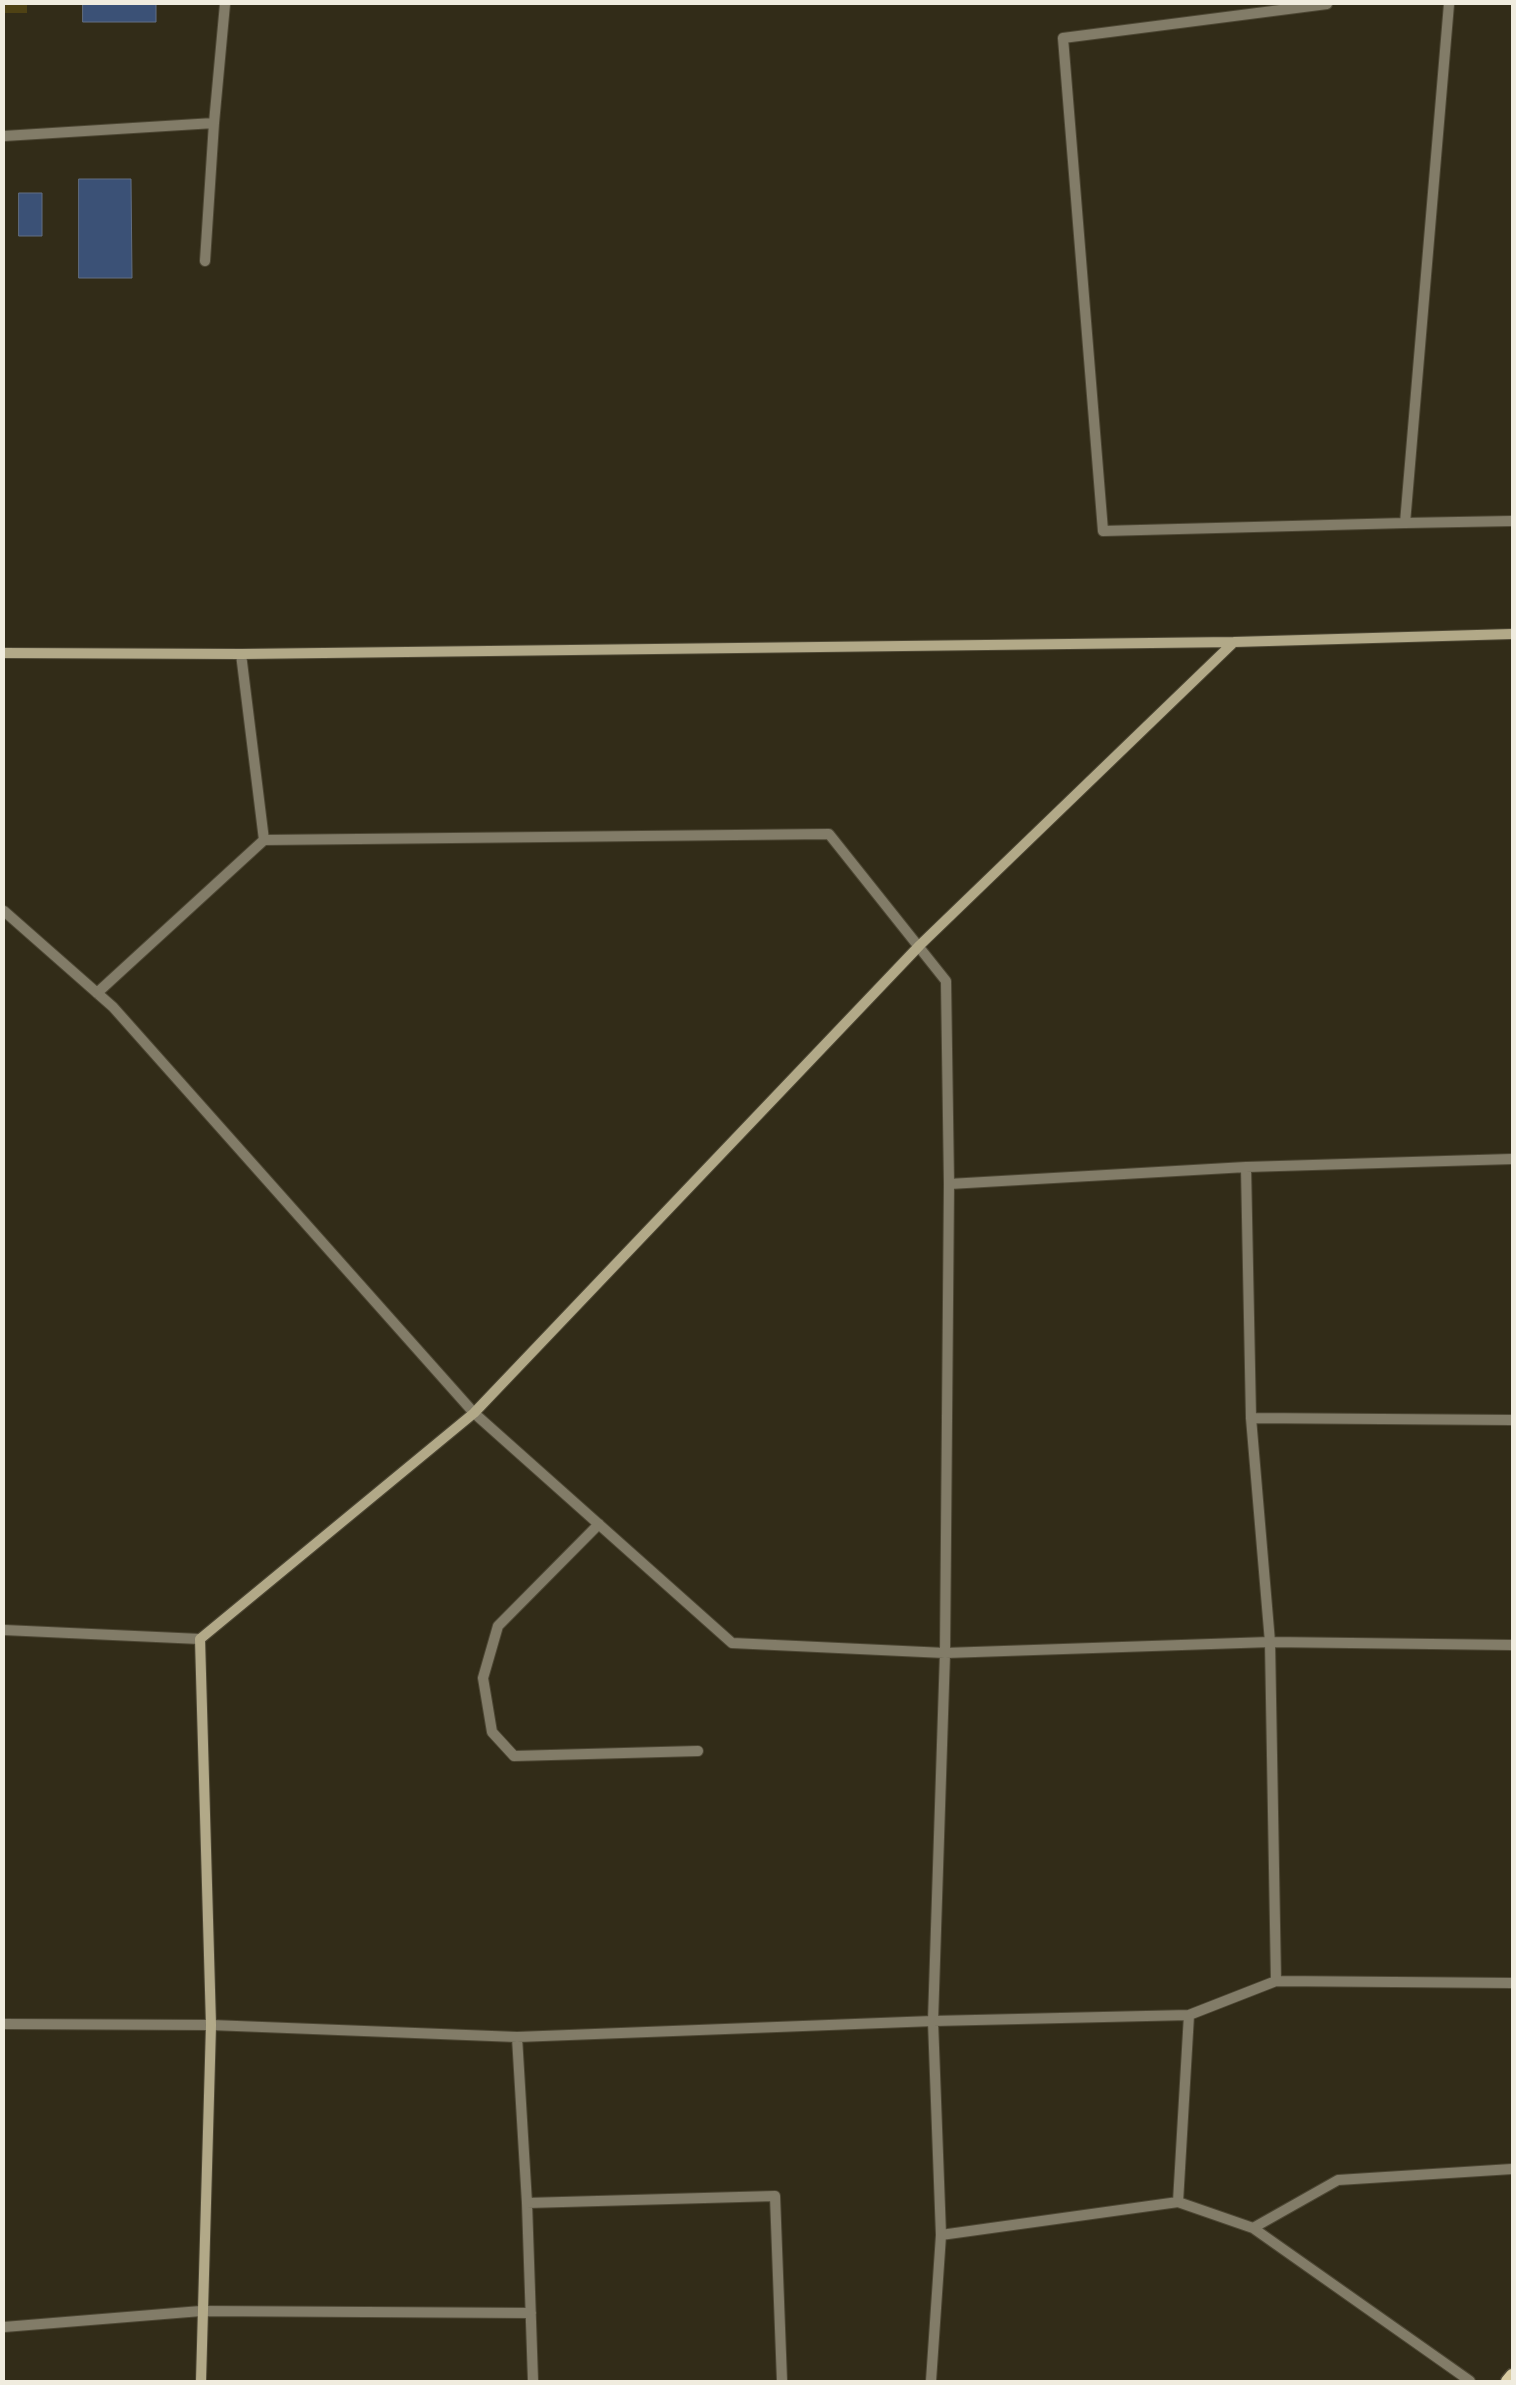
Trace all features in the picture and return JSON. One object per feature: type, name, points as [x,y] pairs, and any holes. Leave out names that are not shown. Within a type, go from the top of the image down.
[{"type":"main road","points":[[1507,2381],[1512,2376]]},
{"type":"street","points":[[205,261],[224,4]]},
{"type":"street","points":[[1327,4],[1063,38],[1103,531],[1512,521]]},
{"type":"street","points":[[1405,523],[1449,4]]},
{"type":"street","points":[[4,136],[214,123]]},
{"type":"street","points":[[4,653],[241,654],[1234,642],[1512,634]]},
{"type":"street","points":[[4,1630],[200,1639],[474,1413],[920,945],[1234,642]]},
{"type":"street","points":[[241,654],[264,840]]},
{"type":"street","points":[[97,993],[264,840],[829,834],[920,945],[946,981],[949,1184],[945,1652],[932,2021],[941,2235],[931,2381]]},
{"type":"street","points":[[4,911],[113,1007],[474,1413],[732,1643],[945,1652],[1270,1642],[1512,1645]]},
{"type":"street","points":[[949,1184],[1246,1167],[1512,1159]]},
{"type":"street","points":[[1246,1167],[1251,1418],[1270,1642],[1276,1981]]},
{"type":"street","points":[[1251,1418],[1512,1420]]},
{"type":"street","points":[[599,1524],[498,1626],[483,1678],[492,1732],[514,1756],[698,1751]]},
{"type":"street","points":[[200,1639],[211,2026],[201,2311],[201,2381]]},
{"type":"street","points":[[4,2024],[211,2026],[517,2036],[932,2021],[1189,2015],[1276,1981],[1512,1983]]},
{"type":"street","points":[[1178,2202],[1189,2015]]},
{"type":"street","points":[[517,2036],[527,2203],[533,2381]]},
{"type":"street","points":[[1253,2228],[1338,2180],[1512,2169]]},
{"type":"street","points":[[527,2203],[775,2196],[782,2381]]},
{"type":"street","points":[[941,2235],[1178,2202],[1253,2228],[1470,2381]]},
{"type":"street","points":[[4,2327],[201,2311],[530,2313]]},
{"type":"shaded area","points":[[4,4],[27,4],[27,13],[4,13]]},
{"type":"building","points":[[83,4],[156,4],[156,22],[83,22]]},
{"type":"building","points":[[79,179],[131,179],[132,278],[79,278]]},
{"type":"building","points":[[19,193],[42,193],[42,236],[19,236]]}]
